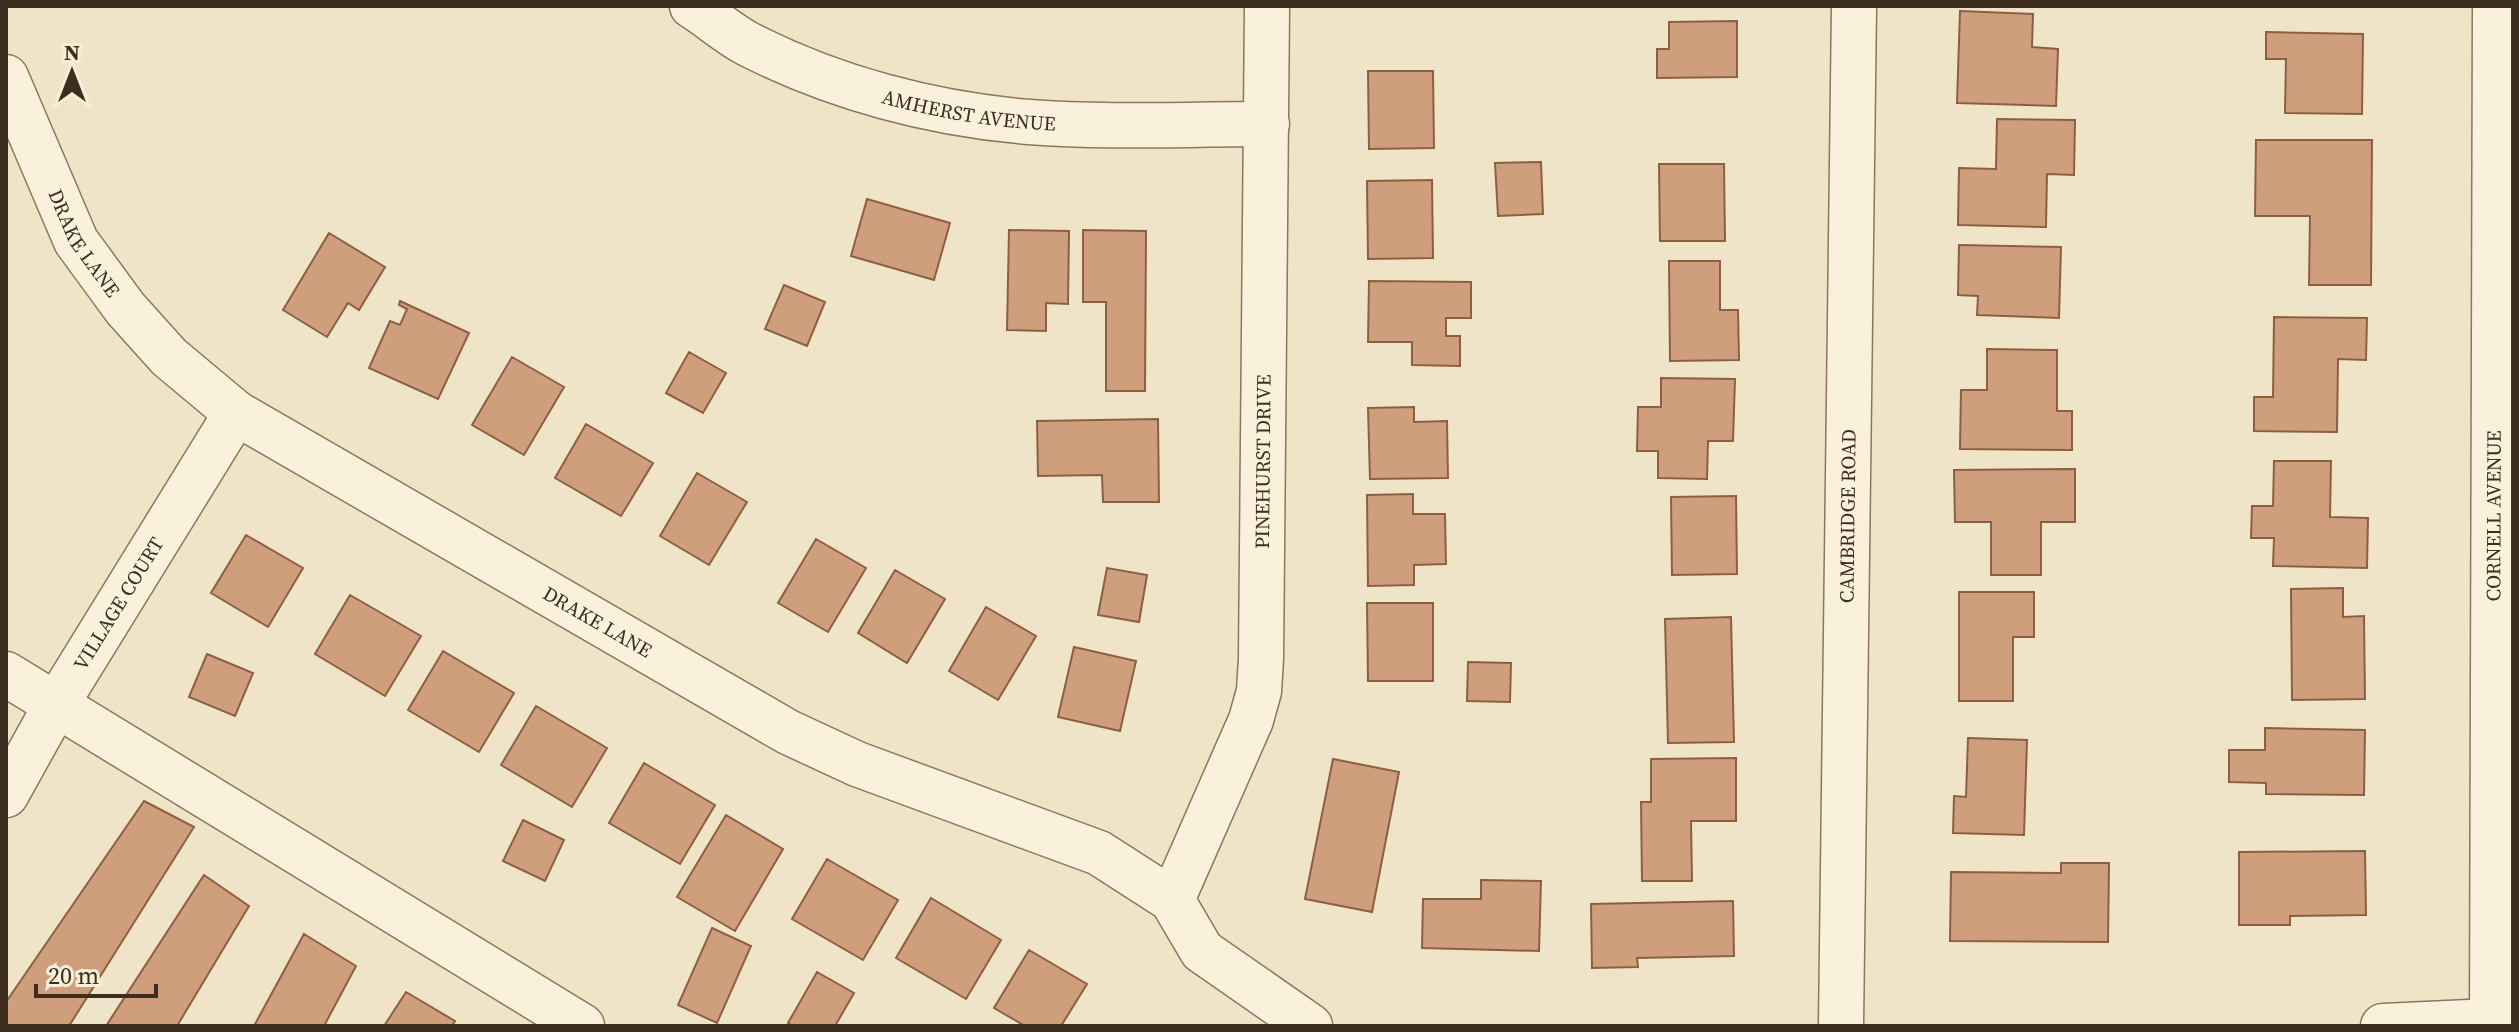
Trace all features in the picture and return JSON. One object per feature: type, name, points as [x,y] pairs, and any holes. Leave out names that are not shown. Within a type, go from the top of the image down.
[{"type":"street","name":"AMHERST AVENUE","points":[[692,6],[746,43],[790,63],[921,106],[977,116],[1042,122],[1267,124]]},
{"type":"street","name":"PINEHURST DRIVE","points":[[1172,900],[1251,720],[1259,691],[1267,6]]},
{"type":"street","name":"CAMBRIDGE ROAD","points":[[1841,1026],[1854,6]]},
{"type":"street","name":"CORNELL AVENUE","points":[[2495,6],[2499,1022]]},
{"type":"street","name":"DRAKE LANE","points":[[6,77],[76,241],[125,308],[169,357],[236,413],[788,732],[857,764],[1099,853],[1172,900],[1202,951],[1310,1026]]},
{"type":"street","name":"VILLAGE COURT","points":[[6,795],[56,705],[236,413]]},
{"type":"street","points":[[6,674],[582,1026]]},
{"type":"street","points":[[2383,1026],[2499,1022]]},
{"type":"building","points":[[1960,11],[2033,14],[2032,47],[2058,49],[2056,106],[1957,103]]},
{"type":"building","points":[[1737,21],[1737,77],[1657,78],[1657,49],[1669,49],[1669,22]]},
{"type":"building","points":[[2266,32],[2363,34],[2362,114],[2285,113],[2286,59],[2266,59]]},
{"type":"building","points":[[1368,71],[1433,71],[1434,148],[1369,149]]},
{"type":"building","points":[[1997,119],[2075,120],[2074,175],[2047,174],[2046,227],[1958,225],[1959,168],[1996,169]]},
{"type":"building","points":[[2256,140],[2372,140],[2371,285],[2309,285],[2310,216],[2255,216]]},
{"type":"building","points":[[1541,162],[1543,214],[1498,216],[1495,163]]},
{"type":"building","points":[[1659,164],[1724,164],[1725,241],[1660,241]]},
{"type":"building","points":[[1432,180],[1433,258],[1368,259],[1367,181]]},
{"type":"building","points":[[867,199],[950,223],[934,280],[851,256]]},
{"type":"building","points":[[1009,230],[1069,231],[1068,304],[1046,303],[1046,331],[1007,330]]},
{"type":"building","points":[[1083,230],[1146,231],[1145,391],[1106,391],[1106,302],[1083,302]]},
{"type":"building","points":[[329,233],[385,267],[359,310],[348,303],[327,337],[283,310]]},
{"type":"building","points":[[1959,245],[2061,247],[2059,318],[1977,315],[1978,296],[1958,295]]},
{"type":"building","points":[[1669,261],[1720,261],[1720,310],[1738,310],[1739,360],[1670,361]]},
{"type":"building","points":[[1369,281],[1471,282],[1471,318],[1446,318],[1446,336],[1460,336],[1460,366],[1412,365],[1412,342],[1368,342]]},
{"type":"building","points":[[784,285],[825,302],[807,346],[765,329]]},
{"type":"building","points":[[400,301],[469,333],[438,399],[369,368],[390,321],[400,325],[407,309],[399,305]]},
{"type":"building","points":[[2274,317],[2367,318],[2366,360],[2338,359],[2337,432],[2254,431],[2254,397],[2273,397]]},
{"type":"building","points":[[1987,349],[2057,350],[2057,411],[2072,411],[2072,450],[1960,449],[1961,390],[1987,390]]},
{"type":"building","points":[[689,352],[726,373],[703,413],[666,393]]},
{"type":"building","points":[[512,357],[564,387],[524,455],[472,425]]},
{"type":"building","points":[[1661,378],[1735,379],[1733,441],[1708,441],[1707,479],[1658,478],[1658,451],[1637,451],[1638,407],[1661,407]]},
{"type":"building","points":[[1414,407],[1414,422],[1447,421],[1448,478],[1370,479],[1368,408]]},
{"type":"building","points":[[1158,419],[1159,502],[1103,502],[1102,475],[1038,476],[1037,421]]},
{"type":"building","points":[[586,424],[653,463],[621,516],[555,478]]},
{"type":"building","points":[[2274,461],[2331,461],[2330,517],[2368,518],[2367,568],[2273,566],[2274,538],[2251,538],[2252,506],[2273,506]]},
{"type":"building","points":[[2075,469],[2075,522],[2041,522],[2041,575],[1991,575],[1991,522],[1955,522],[1954,470]]},
{"type":"building","points":[[697,473],[747,502],[709,565],[660,536]]},
{"type":"building","points":[[1413,494],[1413,514],[1445,514],[1446,564],[1414,565],[1414,585],[1368,586],[1367,495]]},
{"type":"building","points":[[1736,496],[1737,574],[1672,575],[1671,497]]},
{"type":"building","points":[[246,535],[303,568],[268,627],[211,593]]},
{"type":"building","points":[[816,539],[866,568],[828,632],[778,603]]},
{"type":"building","points":[[1107,568],[1147,575],[1139,622],[1098,615]]},
{"type":"building","points":[[895,570],[945,599],[907,663],[858,633]]},
{"type":"building","points":[[2343,588],[2343,617],[2364,616],[2365,699],[2292,700],[2291,589]]},
{"type":"building","points":[[1959,592],[2034,592],[2034,637],[2013,637],[2013,701],[1959,701]]},
{"type":"building","points":[[350,595],[421,636],[385,696],[315,654]]},
{"type":"building","points":[[1367,603],[1433,603],[1433,681],[1368,681]]},
{"type":"building","points":[[986,607],[1036,636],[998,700],[949,671]]},
{"type":"building","points":[[1731,617],[1734,742],[1668,743],[1665,619]]},
{"type":"building","points":[[1074,647],[1136,661],[1120,731],[1058,717]]},
{"type":"building","points":[[443,651],[514,693],[479,752],[408,710]]},
{"type":"building","points":[[207,654],[253,673],[235,716],[189,697]]},
{"type":"building","points":[[1468,662],[1511,663],[1510,702],[1467,701]]},
{"type":"building","points":[[536,706],[607,748],[572,807],[501,765]]},
{"type":"building","points":[[2265,728],[2365,730],[2364,795],[2266,794],[2266,783],[2229,782],[2229,750],[2265,750]]},
{"type":"building","points":[[1968,738],[2027,740],[2024,835],[1953,833],[1954,796],[1966,797]]},
{"type":"building","points":[[1736,758],[1736,821],[1691,821],[1692,881],[1642,881],[1641,802],[1651,802],[1651,759]]},
{"type":"building","points":[[1333,759],[1399,772],[1372,912],[1305,899]]},
{"type":"building","points":[[644,763],[715,805],[680,864],[609,823]]},
{"type":"building","points":[[144,801],[194,827],[69,1026],[6,1026],[6,1002]]},
{"type":"building","points":[[726,815],[783,849],[735,931],[677,897]]},
{"type":"building","points":[[523,820],[564,840],[545,881],[503,861]]},
{"type":"building","points":[[2365,851],[2366,915],[2290,916],[2290,925],[2239,925],[2239,852]]},
{"type":"building","points":[[827,859],[898,900],[863,960],[792,919]]},
{"type":"building","points":[[2061,863],[2109,863],[2108,942],[1950,941],[1951,872],[2061,873]]},
{"type":"building","points":[[204,875],[249,906],[177,1026],[106,1026]]},
{"type":"building","points":[[1481,880],[1541,881],[1539,951],[1422,948],[1423,899],[1481,899]]},
{"type":"building","points":[[931,898],[1001,940],[966,999],[896,958]]},
{"type":"building","points":[[1733,901],[1734,956],[1637,958],[1638,967],[1592,968],[1591,904]]},
{"type":"building","points":[[712,928],[751,946],[717,1023],[678,1005]]},
{"type":"building","points":[[304,934],[356,966],[324,1026],[254,1026]]},
{"type":"building","points":[[1029,950],[1087,984],[1061,1026],[1025,1026],[994,1008]]},
{"type":"building","points":[[817,972],[854,993],[835,1026],[793,1026],[788,1023]]},
{"type":"building","points":[[406,992],[455,1021],[452,1026],[384,1026]]}]
